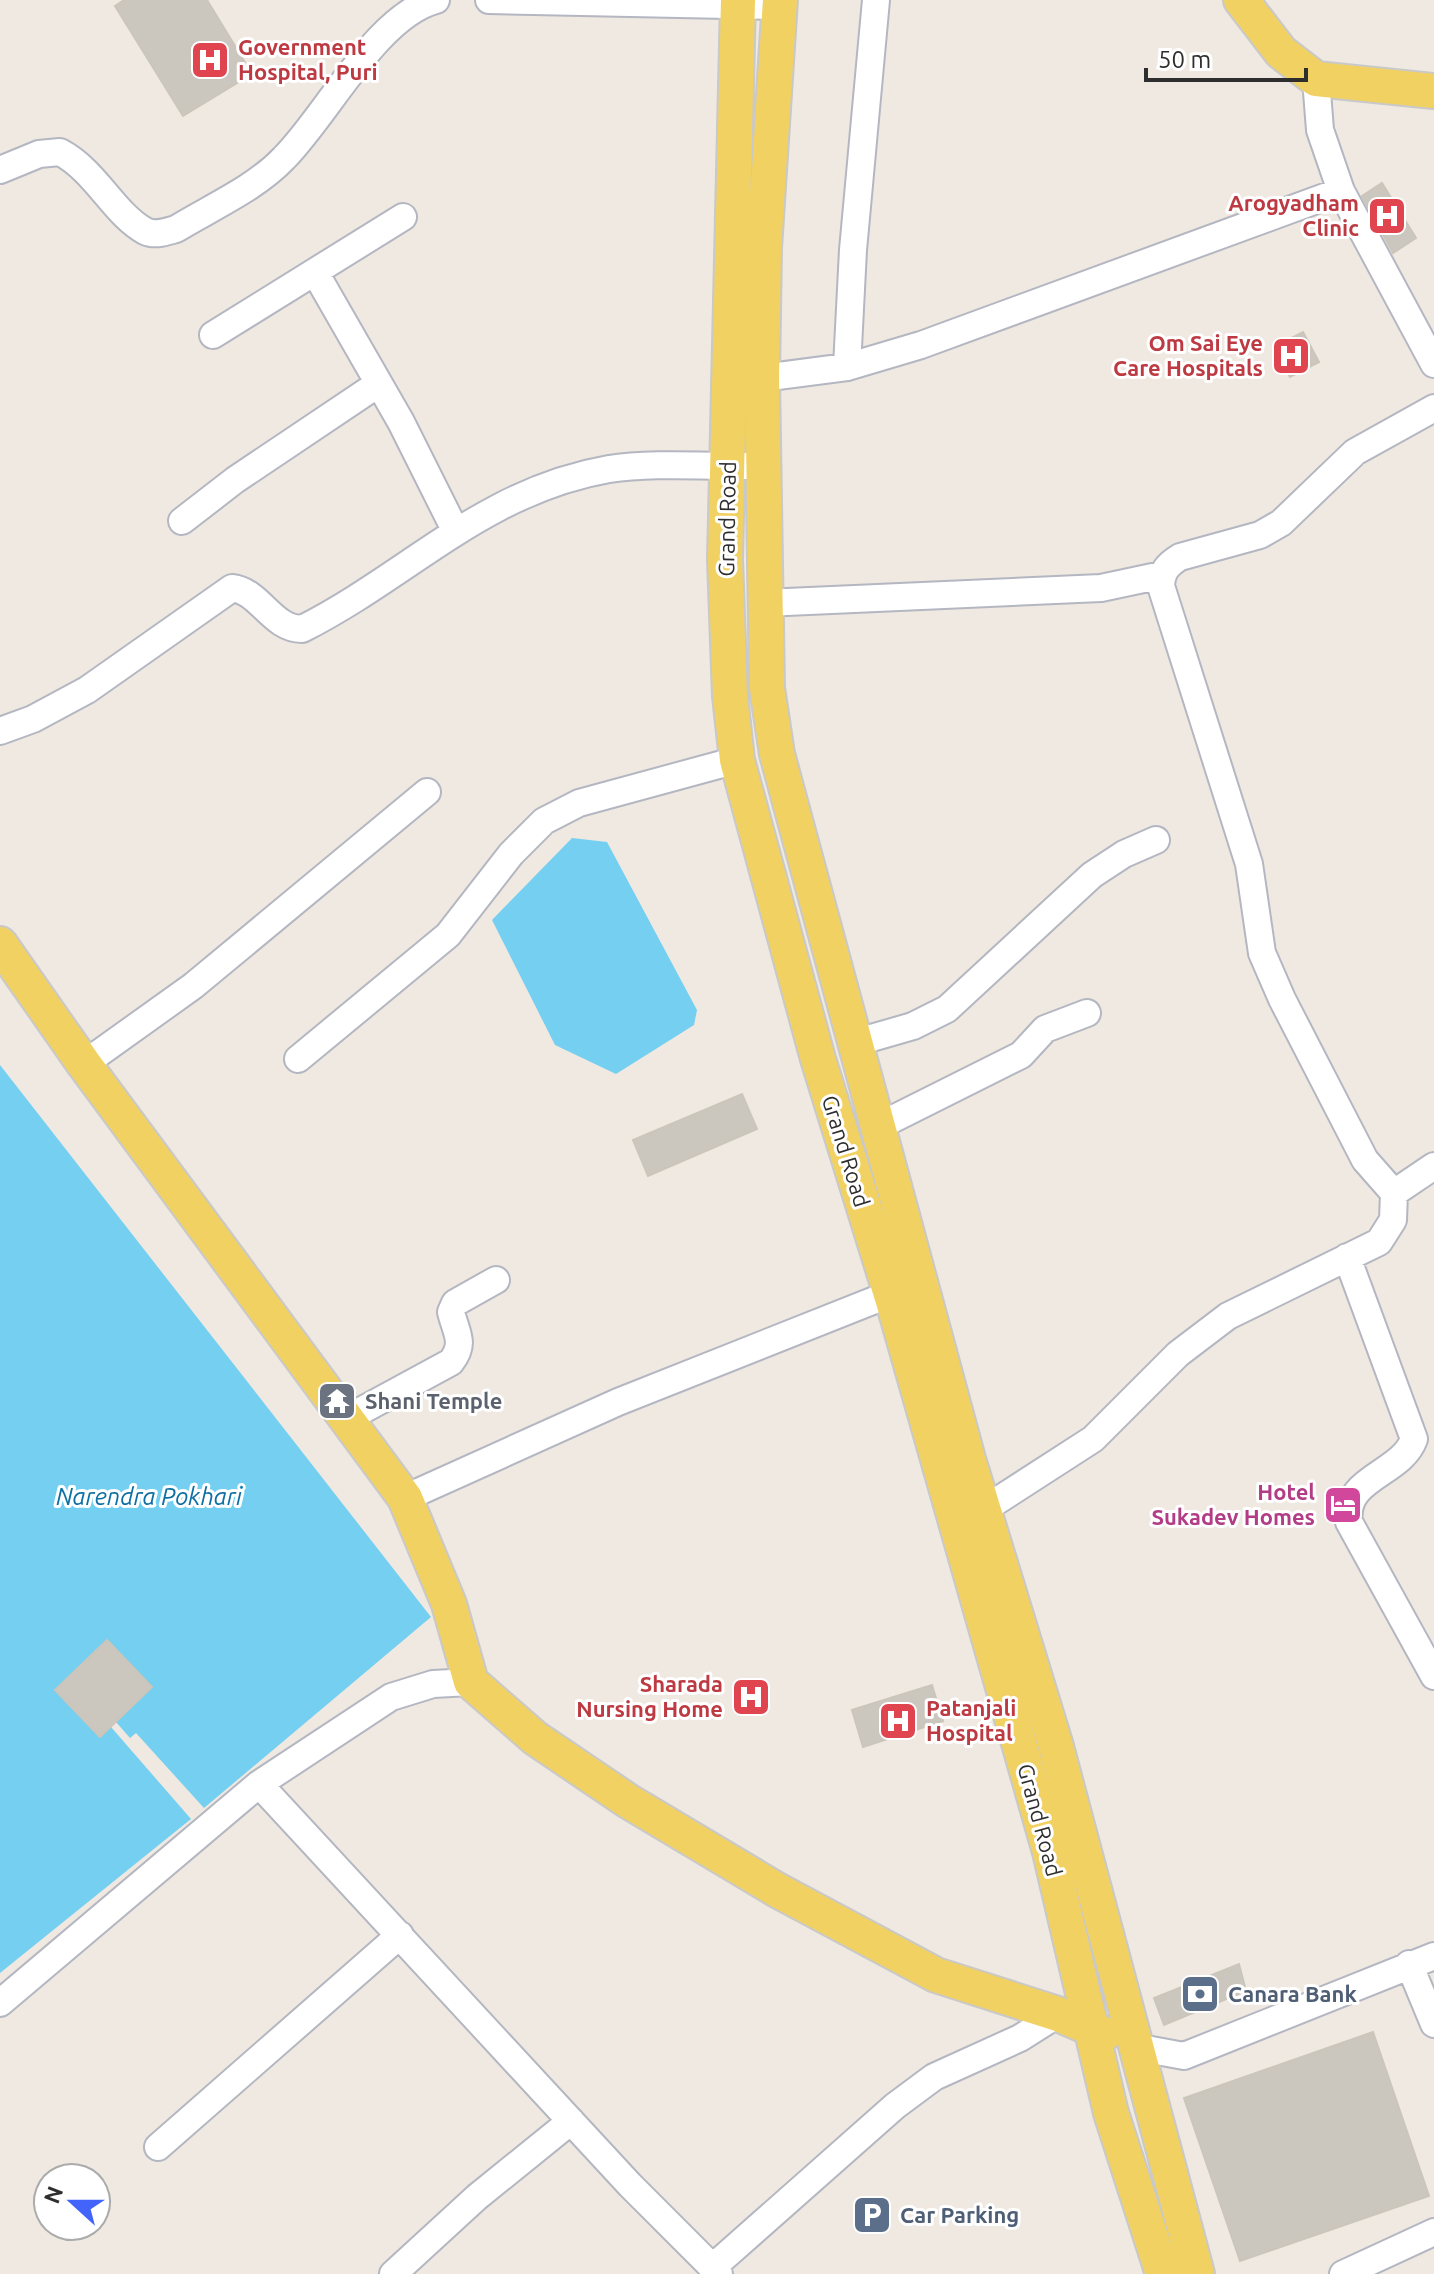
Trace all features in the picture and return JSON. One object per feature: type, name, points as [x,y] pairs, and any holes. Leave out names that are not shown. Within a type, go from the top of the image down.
[{"type":"main road","points":[[1241,0],[1281,52],[1316,79],[1434,91]]},
{"type":"main road","name":"Grand Road","points":[[738,3],[725,560],[730,696],[737,760],[809,1029],[890,1294],[1050,1852],[1111,2113],[1163,2274]]},
{"type":"main road","name":"Grand Road","points":[[780,3],[764,248],[762,378],[767,688],[777,754],[983,1510],[1055,1743],[1197,2274]]},
{"type":"main road","points":[[0,944],[84,1064],[405,1498],[449,1604],[471,1682],[535,1738],[617,1793],[777,1890],[936,1975],[1058,2014],[1135,2047]]},
{"type":"street","points":[[0,170],[39,154],[60,152],[93,176],[145,231],[158,234],[176,229],[282,161],[383,34],[409,11],[436,0]]},
{"type":"street","points":[[489,0],[780,3]]},
{"type":"street","points":[[847,367],[853,250],[876,0]]},
{"type":"street","points":[[1316,79],[1320,130],[1341,191],[1434,364]]},
{"type":"street","points":[[762,378],[847,367],[986,323],[1341,191]]},
{"type":"street","points":[[213,335],[316,274],[403,217]]},
{"type":"street","points":[[316,274],[412,443],[455,530]]},
{"type":"street","points":[[182,521],[235,480],[378,384]]},
{"type":"street","points":[[1394,1193],[1365,1160],[1262,953],[1249,864],[1161,586],[1168,564],[1180,557],[1260,535],[1281,523],[1355,452],[1434,408]]},
{"type":"street","points":[[0,731],[33,719],[87,690],[232,588],[246,594],[285,626],[302,629],[455,530],[504,504],[564,480],[611,469],[762,466]]},
{"type":"street","points":[[764,603],[1101,588],[1162,575]]},
{"type":"street","points":[[298,1059],[448,935],[511,854],[544,821],[579,803],[737,760]]},
{"type":"street","points":[[84,1064],[193,986],[427,792]]},
{"type":"street","points":[[854,1043],[913,1026],[947,1009],[1092,875],[1124,854],[1156,840]]},
{"type":"street","points":[[877,1127],[1021,1055],[1045,1029],[1087,1013]]},
{"type":"street","points":[[983,1510],[1093,1439],[1178,1354],[1228,1316],[1379,1242],[1388,1232],[1394,1193],[1434,1166]]},
{"type":"street","points":[[1347,1257],[1414,1439],[1401,1459],[1352,1496],[1347,1508],[1349,1522],[1434,1676]]},
{"type":"street","points":[[346,1419],[451,1362],[460,1351],[461,1336],[451,1312],[455,1303],[496,1280]]},
{"type":"street","points":[[405,1498],[618,1402],[890,1294]]},
{"type":"street","points":[[0,2003],[259,1784],[391,1697],[433,1684],[471,1682]]},
{"type":"street","points":[[259,1784],[571,2121],[716,2271],[895,2106],[934,2077],[1020,2038],[1058,2014]]},
{"type":"street","points":[[158,2147],[400,1935]]},
{"type":"street","points":[[1135,2047],[1184,2056],[1422,1960],[1434,2024]]},
{"type":"street","points":[[393,2274],[477,2197],[571,2121]]},
{"type":"street","points":[[1343,2274],[1434,2232]]},
{"type":"water","points":[[572,838],[607,842],[697,1010],[694,1025],[616,1074],[555,1045],[492,920]]},
{"type":"water","name":"Narendra Pokhari","points":[[0,1065],[431,1617],[204,1808],[136,1733],[130,1738],[116,1722],[152,1687],[107,1640],[55,1690],[100,1737],[111,1727],[191,1819],[0,1973]]},
{"type":"building","points":[[124,0],[207,0],[252,74],[183,116],[115,6]]},
{"type":"building","points":[[1382,183],[1416,238],[1393,253],[1362,196]]},
{"type":"building","points":[[1303,332],[1319,362],[1290,377],[1274,347]]},
{"type":"building","points":[[742,1094],[757,1129],[648,1176],[633,1140]]},
{"type":"building","points":[[107,1640],[152,1687],[100,1737],[55,1690]]},
{"type":"building","points":[[932,1685],[943,1721],[863,1747],[852,1710]]},
{"type":"building","name":"Canara Bank","points":[[1239,1964],[1246,1991],[1164,2025],[1154,1998]]},
{"type":"building","points":[[1373,2032],[1429,2196],[1240,2261],[1184,2098]]},
{"type":"place","name":"Government Hospital, Puri","points":[[210,60]]},
{"type":"place","name":"Arogyadham Clinic","points":[[1387,216]]},
{"type":"place","name":"Om Sai Eye Care Hospitals","points":[[1291,356]]},
{"type":"place","name":"Shani Temple","points":[[337,1401]]},
{"type":"place","name":"Hotel Sukadev Homes","points":[[1343,1505]]},
{"type":"place","name":"Sharada Nursing Home","points":[[751,1697]]},
{"type":"place","name":"Patanjali Hospital","points":[[898,1721]]},
{"type":"place","name":"Canara Bank","points":[[1200,1994]]},
{"type":"place","name":"Car Parking","points":[[872,2215]]}]
